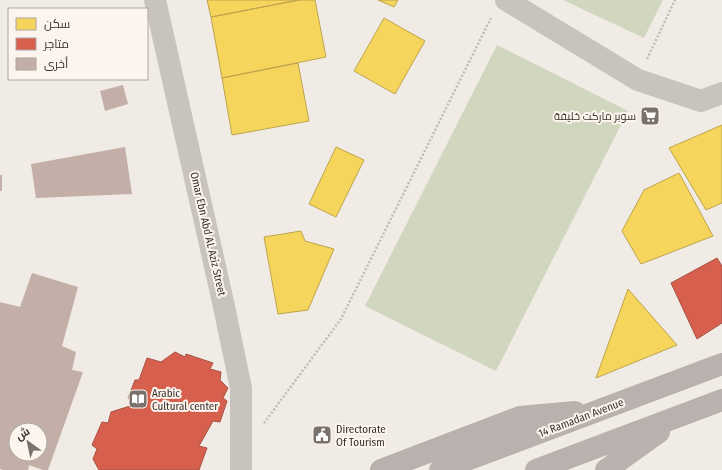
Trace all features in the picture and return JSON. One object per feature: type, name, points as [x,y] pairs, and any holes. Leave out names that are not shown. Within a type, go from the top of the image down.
[{"type":"main road","name":"14 Ramadan Avenue","points":[[440,470],[722,364]]},
{"type":"main road","points":[[536,470],[722,400]]},
{"type":"main road","points":[[381,470],[520,417],[604,409]]},
{"type":"main road","points":[[606,470],[683,414]]},
{"type":"main road","points":[[579,470],[602,445]]},
{"type":"street","name":"Omar Ebn Abd AL Aziz Street","points":[[155,0],[222,295],[241,388],[241,462]]},
{"type":"street","points":[[500,7],[638,80],[701,101],[722,93]]},
{"type":"path","points":[[638,80],[675,0]]},
{"type":"path","points":[[241,462],[341,319],[500,7]]},
{"type":"green space","points":[[563,0],[663,0],[644,38]]},
{"type":"green space","points":[[497,45],[628,111],[496,371],[365,306]]},
{"type":"building: سكن","points":[[207,0],[299,0],[211,17]]},
{"type":"building: سكن","points":[[299,0],[315,0],[326,57],[222,78],[211,17]]},
{"type":"building: سكن","points":[[378,0],[398,0],[394,7]]},
{"type":"building: سكن","points":[[384,18],[425,41],[395,94],[354,71]]},
{"type":"building: سكن","points":[[298,63],[309,121],[232,135],[222,78]]},
{"type":"building: سكن","points":[[722,125],[722,203],[706,210],[669,148]]},
{"type":"building: سكن","points":[[336,147],[364,160],[336,217],[309,204]]},
{"type":"building: سكن","points":[[679,173],[713,236],[641,264],[622,231],[644,190]]},
{"type":"building: سكن","points":[[301,231],[305,241],[334,249],[308,310],[278,314],[264,237]]},
{"type":"building: سكن","points":[[628,289],[677,345],[596,378]]},
{"type":"building: متاجر","points":[[717,258],[722,266],[722,323],[697,339],[671,283]]},
{"type":"building: متاجر","points":[[175,352],[185,357],[186,354],[213,363],[210,369],[221,372],[220,380],[228,388],[223,398],[227,401],[220,422],[213,421],[199,446],[207,448],[199,470],[99,470],[93,459],[97,449],[92,445],[102,422],[108,423],[111,412],[130,406],[131,401],[128,398],[135,380],[139,380],[147,358],[161,362]]},
{"type":"building: أخرى","points":[[123,85],[128,104],[105,111],[100,91]]},
{"type":"building: أخرى","points":[[125,147],[132,194],[36,198],[31,164]]},
{"type":"building: أخرى","points":[[0,175],[2,175],[2,191],[0,191]]},
{"type":"building: أخرى","points":[[32,273],[78,287],[62,346],[76,352],[72,370],[83,372],[48,470],[43,470],[29,465],[28,470],[0,469],[0,302],[20,307]]},
{"type":"place","name":"سوبر ماركت خليفة","points":[[650,116]]},
{"type":"place","name":"Arabic Cultural center","points":[[138,399]]},
{"type":"place","name":"Directorate Of Tourism","points":[[322,435]]}]
